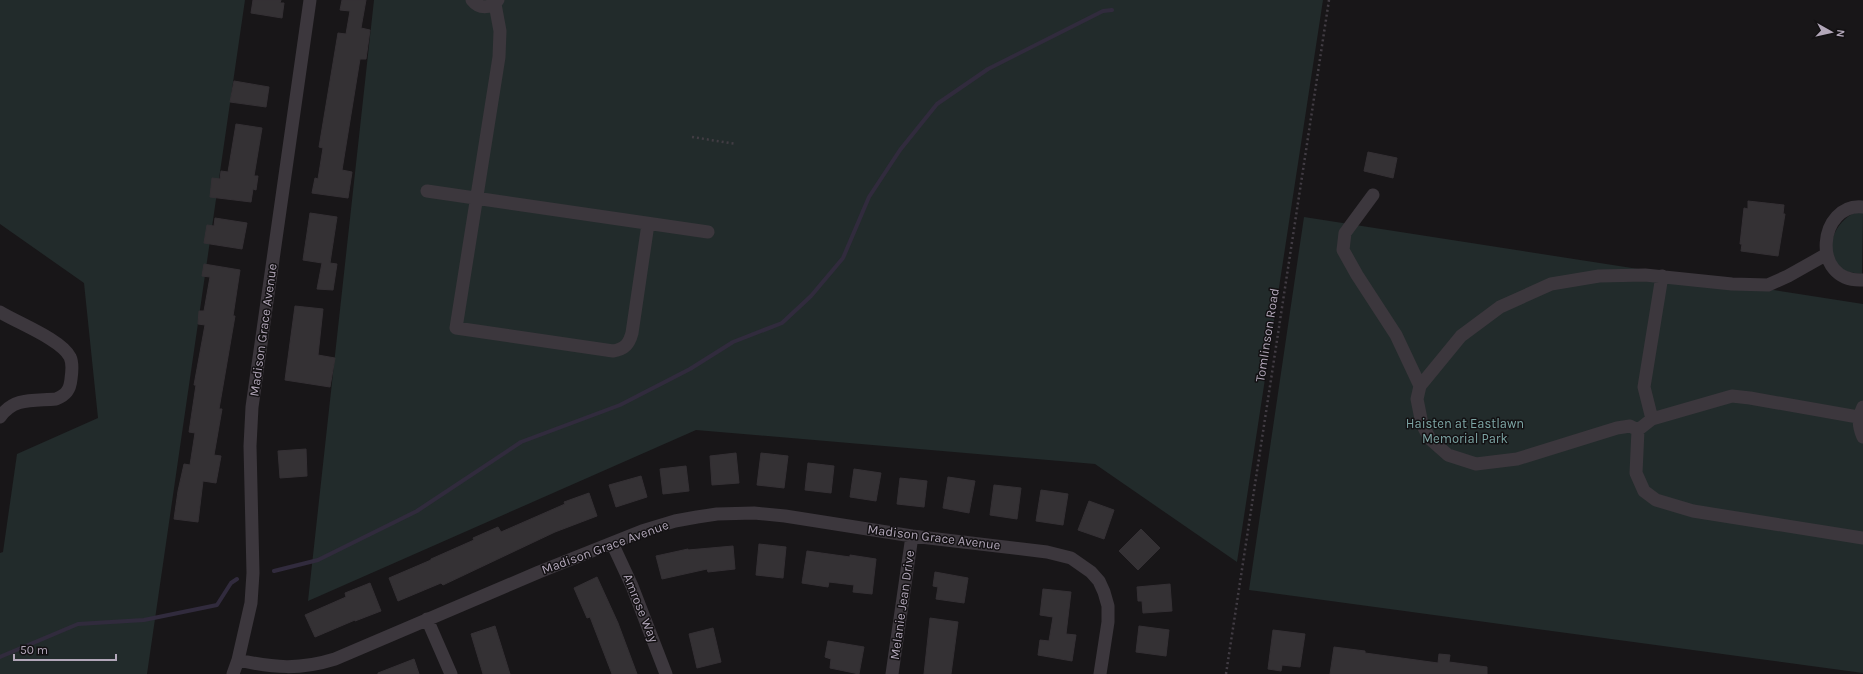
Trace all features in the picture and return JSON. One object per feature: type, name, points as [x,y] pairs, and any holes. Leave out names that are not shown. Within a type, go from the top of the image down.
[{"type":"street","name":"Madison Grace Avenue","points":[[233,674],[238,660],[251,603],[253,573],[250,446],[252,407],[310,0]]},
{"type":"street","points":[[472,0],[481,7],[490,6],[496,2],[500,42],[456,328],[613,351],[624,348],[628,344],[632,333],[648,224]]},
{"type":"street","points":[[426,191],[708,232]]},
{"type":"street","points":[[1373,195],[1345,233],[1343,250],[1357,275],[1396,335],[1420,386]]},
{"type":"street","points":[[1863,206],[1849,209],[1837,217],[1830,228],[1826,240],[1826,254],[1834,270],[1844,278],[1863,280]]},
{"type":"street","points":[[1638,430],[1630,426],[1617,428],[1517,459],[1476,464],[1448,455],[1430,439],[1422,424],[1418,399],[1420,386],[1462,336],[1500,307],[1551,284],[1599,276],[1662,276],[1732,284],[1768,285],[1788,276],[1826,254]]},
{"type":"street","points":[[1652,419],[1644,387],[1662,276]]},
{"type":"street","points":[[0,312],[52,340],[65,349],[71,359],[72,370],[71,384],[67,392],[62,397],[56,399],[14,403],[7,408],[0,417]]},
{"type":"street","points":[[1863,437],[1859,428],[1861,412],[1732,396],[1652,419],[1638,430],[1636,473],[1644,491],[1656,500],[1693,511],[1863,538]]},
{"type":"street","name":"Madison Grace Avenue","points":[[238,660],[278,667],[318,664],[335,659],[532,574],[642,531],[675,521],[717,514],[737,513],[785,516],[912,536],[1047,552],[1071,558],[1082,564],[1099,581],[1108,606],[1108,622],[1100,674]]},
{"type":"street","name":"Melanie Jean Drive","points":[[892,674],[912,536]]},
{"type":"street","name":"Amrose Way","points":[[612,543],[635,594],[666,674]]},
{"type":"street","points":[[427,619],[451,674]]},
{"type":"path","name":"Tomlinson Road","points":[[1226,674],[1329,0]]},
{"type":"path","points":[[692,137],[736,144]]},
{"type":"green space","points":[[0,0],[245,0],[147,674],[0,674],[0,553],[3,552],[17,454],[98,418],[84,283],[0,224]]},
{"type":"green space","points":[[374,0],[1323,0],[1237,562],[1095,464],[696,430],[308,601]]},
{"type":"green space","points":[[1855,213],[1863,213],[1862,274],[1844,270],[1837,264],[1831,248],[1836,231],[1841,223]]},
{"type":"green space","name":"Haisten at Eastlawn Memorial Park","points":[[1304,217],[1863,304],[1863,673],[1249,590]]},
{"type":"building","points":[[253,0],[281,0],[280,3],[284,3],[282,18],[251,13]]},
{"type":"building","points":[[342,0],[366,0],[361,28],[370,30],[366,59],[360,59],[342,170],[352,172],[348,198],[312,193],[315,178],[318,179],[323,148],[319,147],[338,33],[346,34],[350,11],[340,10]]},
{"type":"building","points":[[234,81],[269,87],[266,107],[230,102]]},
{"type":"building","points":[[236,124],[262,128],[254,176],[258,176],[256,190],[253,189],[251,202],[210,197],[212,178],[220,179],[221,171],[228,172]]},
{"type":"building","points":[[1368,152],[1397,158],[1393,178],[1364,171]]},
{"type":"building","points":[[1748,201],[1784,205],[1783,214],[1785,214],[1778,256],[1741,251],[1742,244],[1740,244],[1744,208],[1748,209]]},
{"type":"building","points":[[310,213],[337,217],[330,263],[337,264],[333,290],[317,289],[322,263],[303,260]]},
{"type":"building","points":[[215,218],[247,223],[242,249],[204,243],[207,225],[214,226]]},
{"type":"building","points":[[204,264],[240,270],[233,316],[235,316],[219,409],[222,409],[214,455],[221,456],[216,483],[203,481],[198,522],[174,519],[184,464],[190,465],[195,433],[189,432],[196,385],[194,385],[205,325],[198,324],[199,311],[204,311],[210,277],[202,276]]},
{"type":"building","points":[[295,306],[323,309],[318,355],[335,358],[330,387],[285,380]]},
{"type":"building","points":[[306,449],[307,476],[280,478],[278,451]]},
{"type":"building","points":[[736,453],[739,483],[712,485],[710,456]]},
{"type":"building","points":[[761,453],[788,456],[784,488],[757,485]]},
{"type":"building","points":[[808,463],[834,466],[831,493],[805,490]]},
{"type":"building","points":[[686,466],[689,491],[663,494],[660,469]]},
{"type":"building","points":[[854,469],[881,473],[876,501],[850,497]]},
{"type":"building","points":[[641,476],[647,497],[616,507],[609,485]]},
{"type":"building","points":[[948,477],[975,481],[969,513],[943,508]]},
{"type":"building","points":[[900,478],[927,481],[924,507],[897,504]]},
{"type":"building","points":[[994,485],[1021,488],[1017,519],[990,515]]},
{"type":"building","points":[[1041,490],[1068,494],[1063,525],[1036,521]]},
{"type":"building","points":[[589,493],[597,516],[555,532],[443,585],[441,583],[398,601],[389,578],[474,540],[473,538],[498,527],[501,532],[565,504],[564,502]]},
{"type":"building","points":[[1089,501],[1114,510],[1104,539],[1078,530]]},
{"type":"building","points":[[1141,529],[1160,548],[1138,570],[1119,551]]},
{"type":"building","points":[[759,544],[786,547],[783,578],[756,575]]},
{"type":"building","points":[[733,546],[735,569],[708,572],[707,569],[662,579],[656,556],[688,549]]},
{"type":"building","points":[[807,551],[876,559],[872,594],[853,592],[854,585],[829,582],[828,587],[802,583]]},
{"type":"building","points":[[935,572],[968,578],[964,603],[936,599],[938,587],[933,586]]},
{"type":"building","points":[[597,577],[618,623],[637,674],[612,674],[590,617],[587,618],[574,588]]},
{"type":"building","points":[[370,583],[381,611],[315,637],[305,615],[346,597],[345,593]]},
{"type":"building","points":[[1170,584],[1172,611],[1143,613],[1142,601],[1138,601],[1137,587]]},
{"type":"building","points":[[1043,589],[1071,592],[1066,634],[1076,635],[1072,661],[1038,655],[1040,640],[1049,641],[1053,617],[1040,615]]},
{"type":"building","points":[[930,618],[958,622],[951,674],[924,674]]},
{"type":"building","points":[[495,626],[510,674],[483,674],[471,634]]},
{"type":"building","points":[[1139,626],[1169,630],[1166,656],[1136,652]]},
{"type":"building","points":[[713,628],[721,662],[697,668],[689,634]]},
{"type":"building","points":[[1273,630],[1305,634],[1300,667],[1282,665],[1281,671],[1268,669]]},
{"type":"building","points":[[828,641],[864,647],[859,674],[830,668],[831,659],[825,657]]},
{"type":"building","points":[[1334,647],[1365,651],[1365,653],[1438,663],[1439,654],[1450,655],[1449,662],[1487,667],[1487,674],[1330,674]]},
{"type":"building","points":[[414,659],[419,674],[378,674],[378,673]]},
{"type":"waterway","points":[[274,571],[318,560],[417,511],[521,442],[620,405],[690,369],[733,342],[782,323],[811,296],[843,258],[869,197],[900,150],[937,104],[988,69],[1103,11],[1112,10]]},
{"type":"waterway","points":[[0,657],[78,624],[144,620],[217,605],[231,583],[237,579]]}]
